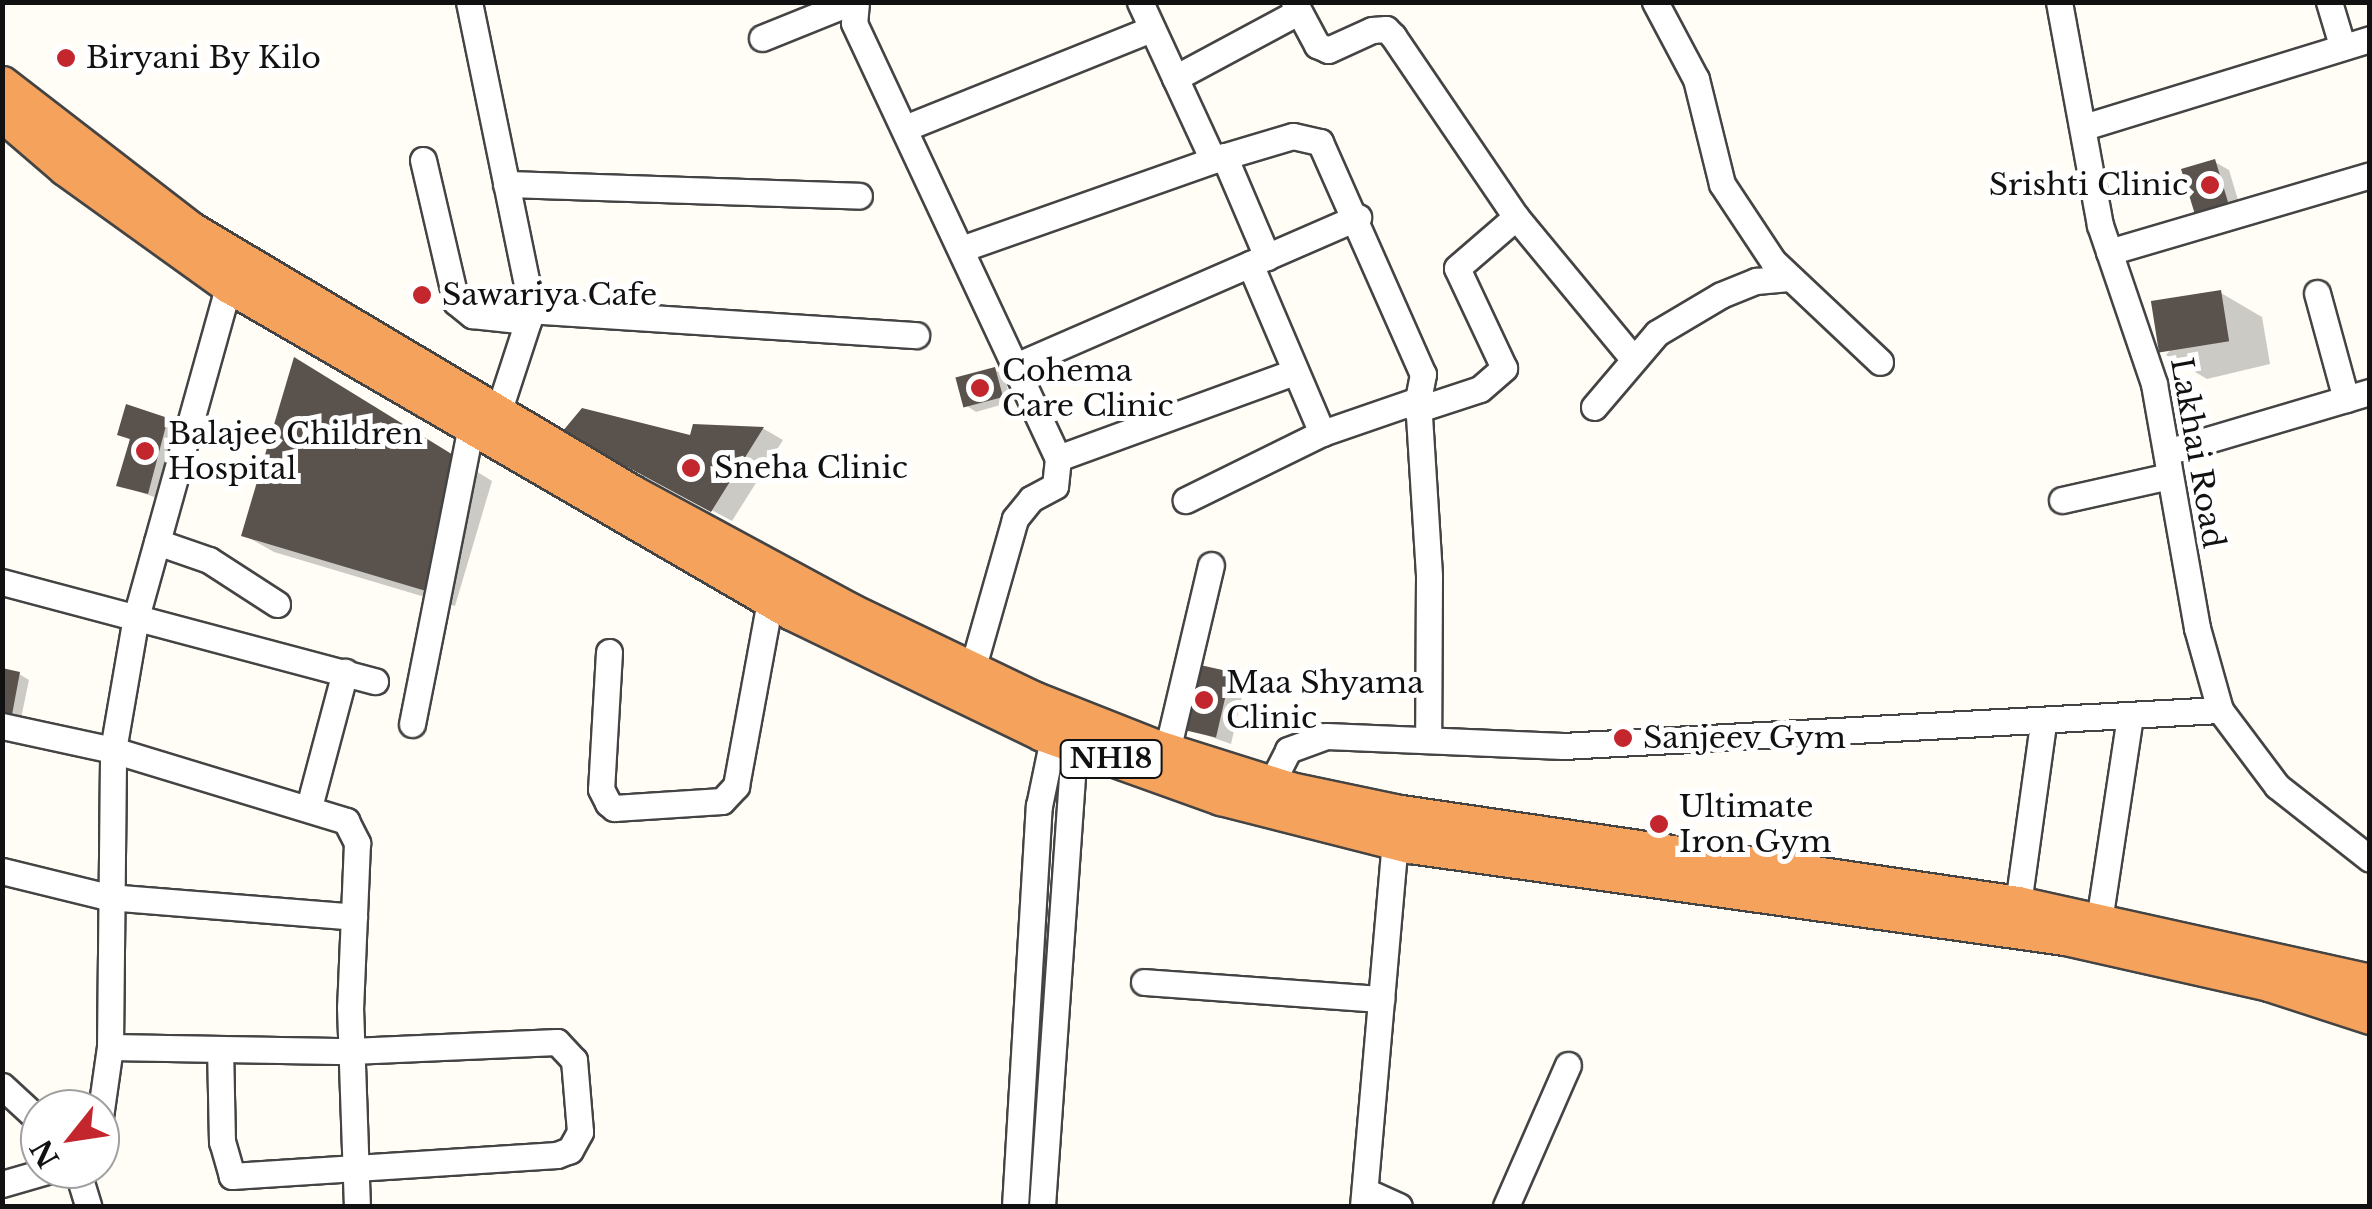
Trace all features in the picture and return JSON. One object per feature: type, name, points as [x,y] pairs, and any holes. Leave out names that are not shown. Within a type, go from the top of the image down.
[{"type":"highway","name":"NH18","points":[[2,84],[233,272]]},
{"type":"highway","name":"NH18","points":[[2,113],[95,190],[484,420],[770,600],[1062,731],[1221,797],[1395,841],[2065,937],[2269,984],[2370,1016]]},
{"type":"highway","name":"NH18","points":[[484,420],[740,555],[972,670],[1062,731],[1167,752],[1270,784],[1394,812],[2018,904],[2370,982]]},
{"type":"street","points":[[412,724],[484,420],[528,315],[469,2]]},
{"type":"street","points":[[762,38],[854,2],[854,23],[964,248],[1058,458],[1055,486],[1031,499],[1016,519],[972,670]]},
{"type":"street","points":[[1140,2],[1174,78],[1219,158],[1258,260],[1292,373],[1322,433]]},
{"type":"street","points":[[1654,2],[1696,79],[1722,184],[1788,278],[1880,362]]},
{"type":"street","name":"Lakhai Road","points":[[2059,2],[2109,252],[2138,322],[2220,710],[2277,786],[2370,858]]},
{"type":"street","points":[[2329,2],[2342,45]]},
{"type":"street","points":[[1174,78],[1296,8],[1317,45],[1328,50],[1386,29],[1516,217],[1631,356]]},
{"type":"street","points":[[906,128],[1151,29]]},
{"type":"street","points":[[2084,127],[2370,38]]},
{"type":"street","points":[[964,248],[1219,158],[1309,135],[1329,156],[1422,374],[1417,405],[1429,576],[1428,740]]},
{"type":"street","points":[[424,160],[456,302],[472,316],[528,315],[916,335]]},
{"type":"street","points":[[2109,252],[2370,175]]},
{"type":"street","points":[[506,184],[858,196]]},
{"type":"street","points":[[1018,365],[1358,217]]},
{"type":"street","points":[[1186,500],[1322,433],[1480,388],[1504,368],[1457,268],[1516,217]]},
{"type":"street","points":[[104,1089],[110,1047],[108,897],[113,750],[136,617],[233,272]]},
{"type":"street","points":[[1594,407],[1631,356],[1657,332],[1722,294],[1756,281],[1788,278]]},
{"type":"street","points":[[2062,500],[2358,395],[2318,293]]},
{"type":"street","points":[[1058,458],[1292,373]]},
{"type":"street","points":[[157,542],[209,560],[277,604]]},
{"type":"street","points":[[1167,752],[1211,565]]},
{"type":"street","points":[[2,582],[375,681]]},
{"type":"street","points":[[609,652],[601,789],[608,803],[614,808],[722,801],[736,786],[770,600]]},
{"type":"street","points":[[309,808],[345,672]]},
{"type":"street","points":[[1270,784],[1288,750],[1304,739],[1564,746],[2043,723],[2220,710]]},
{"type":"street","points":[[2098,920],[2130,716]]},
{"type":"street","points":[[2018,904],[2043,723]]},
{"type":"street","points":[[2,726],[113,750],[346,821],[352,830],[351,1051],[357,1206]]},
{"type":"street","points":[[1015,1206],[1039,806],[1062,731]]},
{"type":"street","points":[[1042,1206],[1062,731]]},
{"type":"street","points":[[1395,841],[1364,1199],[1398,1206]]},
{"type":"street","points":[[2,871],[108,897],[354,917]]},
{"type":"street","points":[[1144,982],[1381,998]]},
{"type":"street","points":[[110,1047],[351,1051],[557,1042],[574,1060],[580,1132],[570,1150],[558,1155],[232,1176],[222,1142],[220,1049]]},
{"type":"street","points":[[1506,1206],[1568,1066]]},
{"type":"building","points":[[2215,159],[2228,202],[2197,221],[2181,169]]},
{"type":"building","points":[[2221,290],[2229,341],[2159,352],[2151,301]]},
{"type":"building","points":[[294,357],[463,461],[426,591],[241,536]]},
{"type":"building","points":[[995,367],[1003,397],[963,408],[955,378]]},
{"type":"building","points":[[126,404],[168,418],[148,494],[116,486],[130,439],[117,435]]},
{"type":"building","points":[[582,408],[690,435],[693,424],[764,427],[711,512],[562,432]]},
{"type":"building","points":[[1196,664],[1231,672],[1216,737],[1181,729]]},
{"type":"building","points":[[2,668],[20,672],[11,720],[2,718]]},
{"type":"place","name":"Biryani By Kilo","points":[[66,58]]},
{"type":"place","name":"Srishti Clinic","points":[[2210,185]]},
{"type":"place","name":"Sawariya Cafe","points":[[422,295]]},
{"type":"place","name":"Cohema Care Clinic","points":[[980,388]]},
{"type":"place","name":"Balajee Children Hospital","points":[[145,451]]},
{"type":"place","name":"Sneha Clinic","points":[[691,468]]},
{"type":"place","name":"Maa Shyama Clinic","points":[[1204,700]]},
{"type":"place","name":"Sanjeev Gym","points":[[1623,738]]},
{"type":"place","name":"Ultimate Iron Gym","points":[[1659,824]]}]
